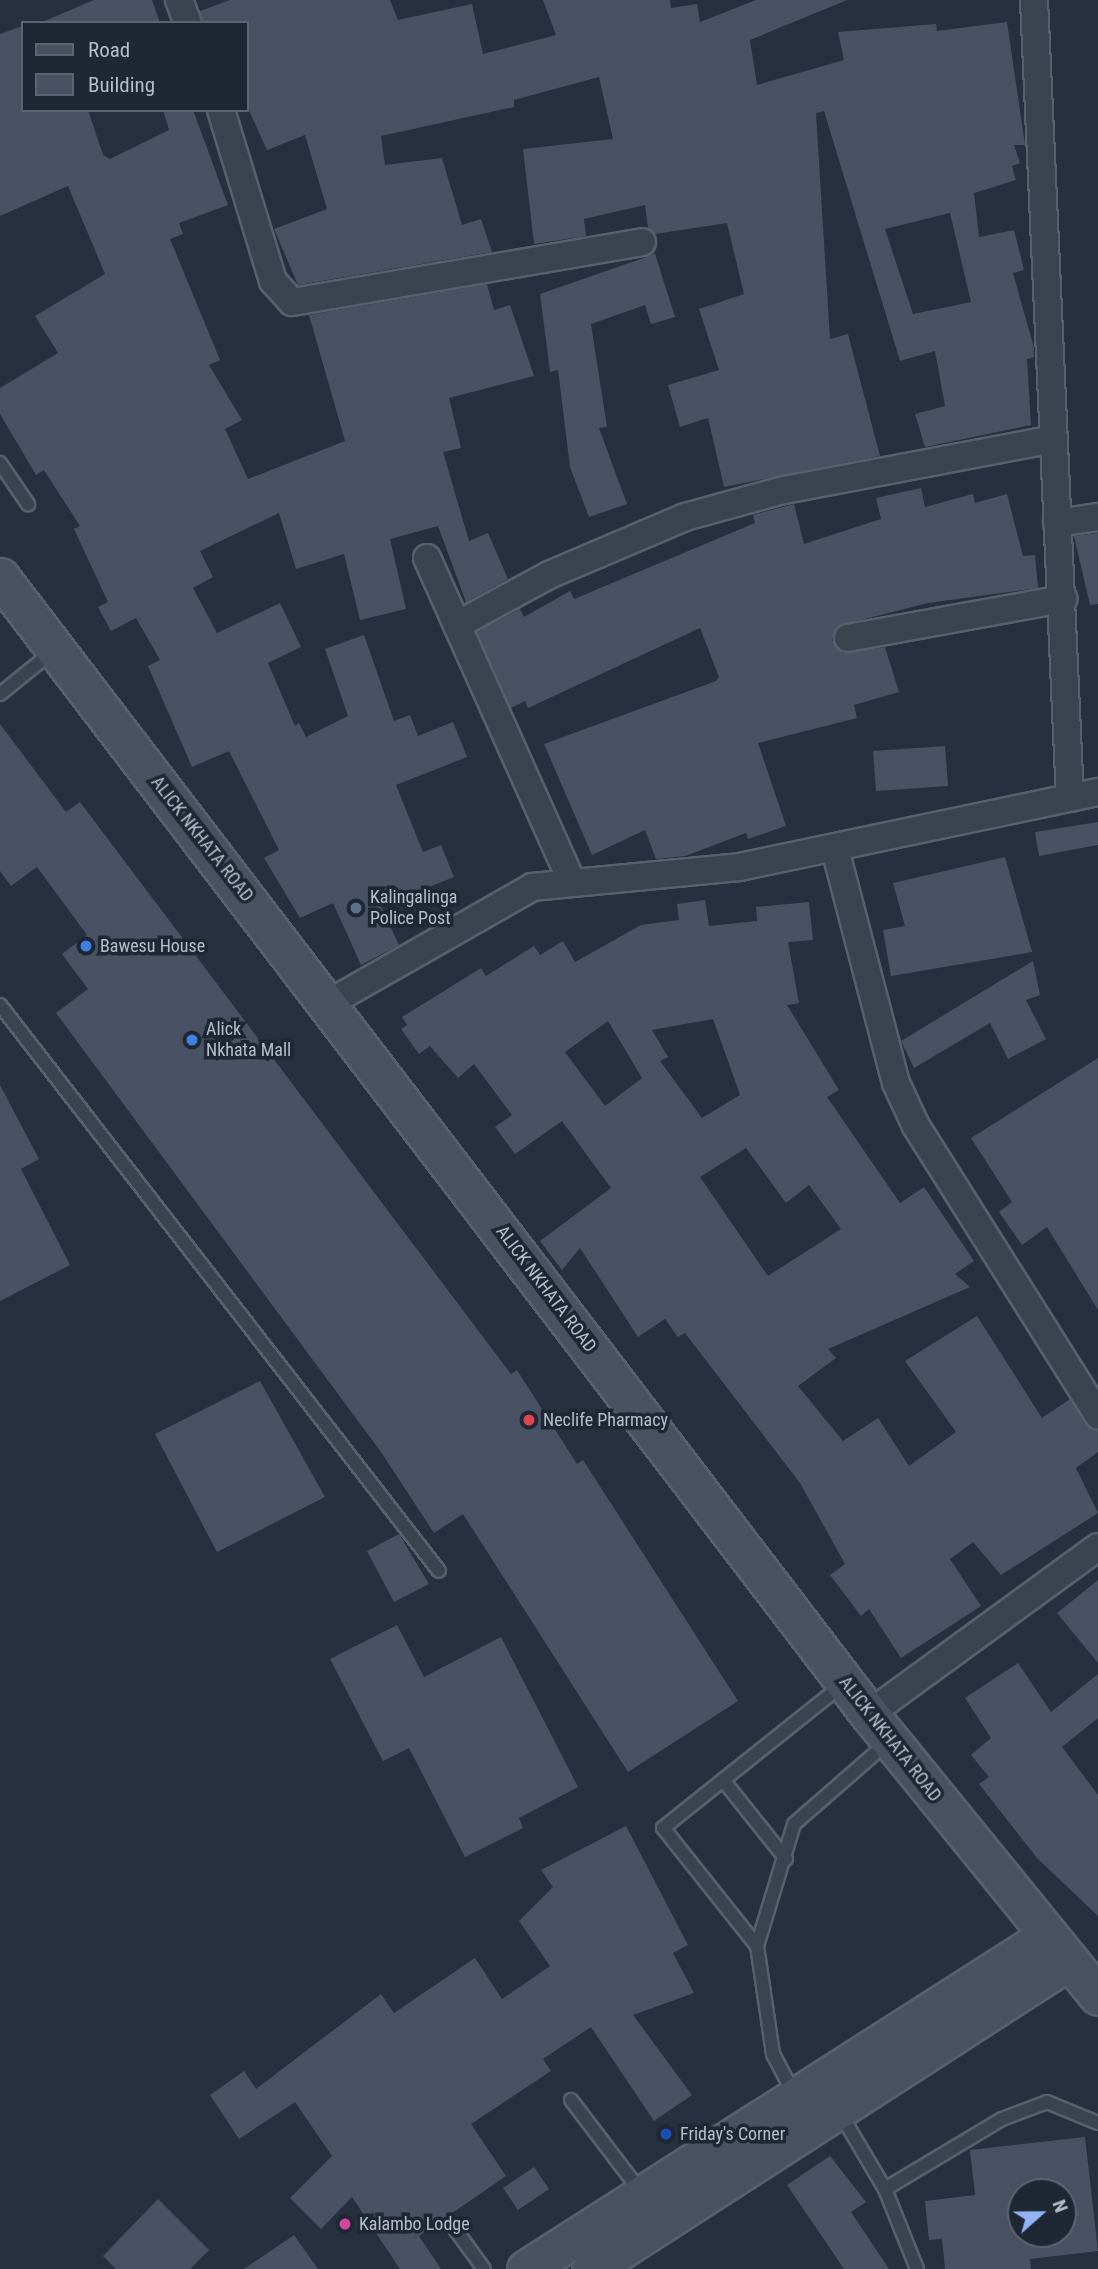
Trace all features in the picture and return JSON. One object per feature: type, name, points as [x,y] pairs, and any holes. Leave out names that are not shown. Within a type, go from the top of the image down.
[{"type":"main road","name":"ALICK NKHATA ROAD","points":[[0,577],[329,1003],[845,1682],[1098,1996]]},
{"type":"main road","points":[[591,2269],[812,2111],[1058,1948]]},
{"type":"main road","points":[[526,2269],[643,2195],[812,2111]]},
{"type":"street","points":[[179,0],[187,21]]},
{"type":"street","points":[[1034,0],[1070,798]]},
{"type":"street","points":[[222,112],[273,281],[292,302],[642,242]]},
{"type":"street","points":[[457,625],[549,575],[685,517],[784,490],[1053,439]]},
{"type":"street","points":[[1057,523],[1098,517]]},
{"type":"street","points":[[427,558],[571,880]]},
{"type":"street","points":[[848,638],[1063,599]]},
{"type":"street","points":[[329,1003],[490,907],[532,887],[571,880],[663,877],[835,849],[1098,792]]},
{"type":"street","points":[[835,849],[896,1083],[916,1126],[1098,1415]]},
{"type":"street","points":[[880,1727],[1098,1547]]},
{"type":"lane","points":[[0,463],[28,504]]},
{"type":"lane","points":[[0,694],[55,650]]},
{"type":"lane","points":[[0,1005],[439,1571]]},
{"type":"lane","points":[[757,1946],[663,1828],[845,1682]]},
{"type":"lane","points":[[880,1727],[794,1824],[786,1859],[757,1946],[773,2054],[812,2111],[884,2189],[917,2269]]},
{"type":"lane","points":[[723,1780],[786,1859]]},
{"type":"lane","points":[[571,2101],[643,2195]]},
{"type":"lane","points":[[884,2189],[1002,2119],[1047,2102],[1098,2123]]},
{"type":"lane","points":[[452,2225],[484,2269]]},
{"type":"building","points":[[94,0],[152,0],[159,21],[45,21]]},
{"type":"building","points":[[230,0],[390,0],[398,20],[472,4],[483,54],[556,35],[543,0],[670,0],[671,8],[697,4],[700,22],[756,0],[847,0],[750,40],[757,85],[844,60],[838,32],[936,24],[937,31],[1007,22],[1025,145],[1014,145],[1020,163],[1012,166],[1016,180],[974,193],[979,237],[1014,230],[1024,270],[1013,273],[1034,348],[1034,357],[1027,359],[1031,425],[925,447],[915,414],[945,406],[935,351],[900,361],[824,111],[816,113],[830,339],[848,334],[880,456],[724,487],[708,418],[680,427],[668,385],[719,370],[699,309],[744,294],[727,223],[655,234],[648,228],[645,205],[584,219],[586,236],[534,244],[523,149],[613,139],[599,77],[514,100],[514,107],[381,136],[385,165],[442,158],[462,225],[481,219],[492,252],[298,285],[274,229],[327,209],[305,135],[267,150],[248,108],[248,21],[202,21],[200,11]],"holes":[[[950,213],[971,302],[913,314],[885,229]]]},
{"type":"building","points":[[21,27],[21,112],[89,112],[103,155],[110,159],[169,130],[164,112],[194,112],[228,205],[179,223],[183,234],[170,239],[220,360],[209,365],[242,420],[225,429],[248,479],[345,441],[309,315],[487,284],[494,310],[510,305],[534,376],[449,398],[461,448],[443,452],[469,541],[488,533],[508,579],[466,602],[438,526],[390,539],[406,609],[360,620],[344,554],[296,569],[279,513],[200,551],[213,577],[193,588],[217,633],[280,603],[301,647],[268,663],[295,726],[299,723],[306,737],[348,716],[325,649],[364,635],[394,721],[410,715],[418,736],[453,722],[467,757],[396,785],[423,852],[441,845],[454,877],[381,906],[399,945],[361,965],[333,903],[300,918],[264,858],[279,850],[229,751],[192,767],[148,666],[160,660],[136,618],[111,631],[98,607],[108,602],[74,529],[80,526],[44,470],[36,475],[0,414],[0,388],[58,353],[35,316],[105,274],[68,186],[0,216],[0,34]]},
{"type":"building","points":[[655,254],[675,317],[651,324],[645,305],[591,324],[607,427],[599,428],[627,504],[589,517],[570,467],[558,370],[550,372],[540,294]]},
{"type":"building","points":[[921,488],[925,507],[973,494],[975,503],[1007,494],[1023,556],[1035,555],[1038,588],[928,603],[837,626],[832,640],[842,653],[885,647],[899,692],[854,705],[857,718],[758,743],[786,826],[748,839],[746,833],[685,856],[656,859],[645,830],[592,855],[544,744],[716,681],[719,677],[700,628],[528,708],[525,701],[511,708],[477,632],[520,609],[524,617],[570,591],[574,599],[755,523],[753,515],[794,504],[804,544],[881,519],[876,498]]},
{"type":"building","points":[[1098,533],[1098,604],[1090,605],[1074,536]]},
{"type":"building","points":[[0,724],[66,812],[80,802],[511,1374],[517,1370],[577,1464],[583,1460],[738,1701],[628,1772],[463,1514],[434,1533],[381,1452],[56,1013],[88,989],[62,954],[87,935],[37,867],[11,886],[0,871]]},
{"type":"building","points":[[945,746],[948,786],[876,791],[873,751]]},
{"type":"building","points":[[1098,822],[1098,845],[1039,856],[1035,832]]},
{"type":"building","points":[[1005,857],[1032,952],[891,976],[883,930],[905,926],[893,883]]},
{"type":"building","points":[[705,900],[709,926],[757,921],[756,907],[809,902],[813,940],[788,942],[799,1003],[787,1005],[839,1090],[827,1097],[900,1203],[924,1187],[974,1261],[955,1274],[970,1287],[828,1349],[836,1358],[798,1386],[843,1441],[878,1418],[909,1466],[956,1432],[905,1361],[977,1316],[1042,1418],[1070,1399],[1085,1424],[1098,1431],[1098,1452],[1076,1468],[1098,1513],[1001,1575],[973,1542],[950,1559],[981,1606],[901,1658],[869,1609],[861,1616],[830,1575],[845,1564],[800,1483],[685,1333],[678,1337],[665,1319],[638,1337],[580,1248],[562,1270],[540,1241],[611,1188],[562,1121],[515,1154],[495,1127],[512,1115],[474,1064],[458,1078],[430,1046],[419,1054],[401,1029],[407,1025],[402,1017],[481,968],[486,976],[534,946],[540,955],[563,941],[575,962],[641,925],[679,920],[677,904]],"holes":[[[713,1019],[740,1095],[702,1118],[660,1061],[668,1057],[652,1030]],[[608,1021],[642,1078],[605,1106],[565,1052]],[[746,1148],[786,1203],[809,1185],[841,1229],[768,1276],[700,1177]]]},
{"type":"building","points":[[1033,961],[1040,995],[1026,1000],[1046,1039],[1008,1059],[990,1023],[914,1068],[901,1041]]},
{"type":"building","points":[[1098,1058],[1098,1310],[1047,1227],[1022,1245],[999,1212],[1012,1202],[971,1138]]},
{"type":"building","points":[[0,1085],[39,1159],[21,1169],[70,1265],[0,1301]]},
{"type":"building","points":[[260,1381],[325,1497],[217,1552],[155,1434]]},
{"type":"building","points":[[399,1534],[429,1584],[394,1602],[367,1551]]},
{"type":"building","points":[[1098,1580],[1098,1663],[1057,1613]]},
{"type":"building","points":[[397,1625],[424,1677],[501,1637],[578,1787],[519,1818],[523,1828],[465,1857],[409,1748],[383,1761],[330,1659]]},
{"type":"building","points":[[1018,1663],[1051,1712],[1098,1674],[1098,1718],[1062,1747],[1098,1795],[1098,1916],[1037,1858],[979,1784],[989,1777],[971,1755],[991,1738],[965,1698]]},
{"type":"building","points":[[626,1826],[688,1945],[673,1953],[694,1993],[633,2015],[692,2095],[654,2121],[591,2027],[543,2059],[551,2071],[471,2124],[506,2176],[419,2236],[441,2269],[400,2269],[352,2197],[321,2229],[290,2198],[332,2156],[295,2102],[239,2139],[210,2095],[244,2071],[256,2089],[381,1994],[394,2013],[475,1958],[502,1999],[550,1966],[519,1921],[553,1887],[541,1870]]},
{"type":"building","points":[[1085,2137],[1098,2251],[1030,2259],[1031,2269],[945,2269],[942,2239],[929,2240],[925,2201],[975,2195],[970,2150]]},
{"type":"building","points":[[830,2156],[866,2202],[851,2212],[889,2269],[844,2269],[787,2185]]},
{"type":"building","points":[[534,2167],[549,2189],[518,2210],[503,2188]]},
{"type":"building","points":[[158,2199],[209,2250],[190,2269],[116,2269],[103,2256]]},
{"type":"building","points":[[294,2235],[318,2269],[244,2269]]},
{"type":"place","name":"Kalingalinga Police Post","points":[[356,908]]},
{"type":"place","name":"Bawesu House","points":[[86,946]]},
{"type":"place","name":"Alick Nkhata Mall","points":[[192,1040]]},
{"type":"place","name":"Neclife Pharmacy","points":[[529,1420]]},
{"type":"place","name":"Friday's Corner","points":[[666,2134]]},
{"type":"place","name":"Kalambo Lodge","points":[[345,2224]]}]
